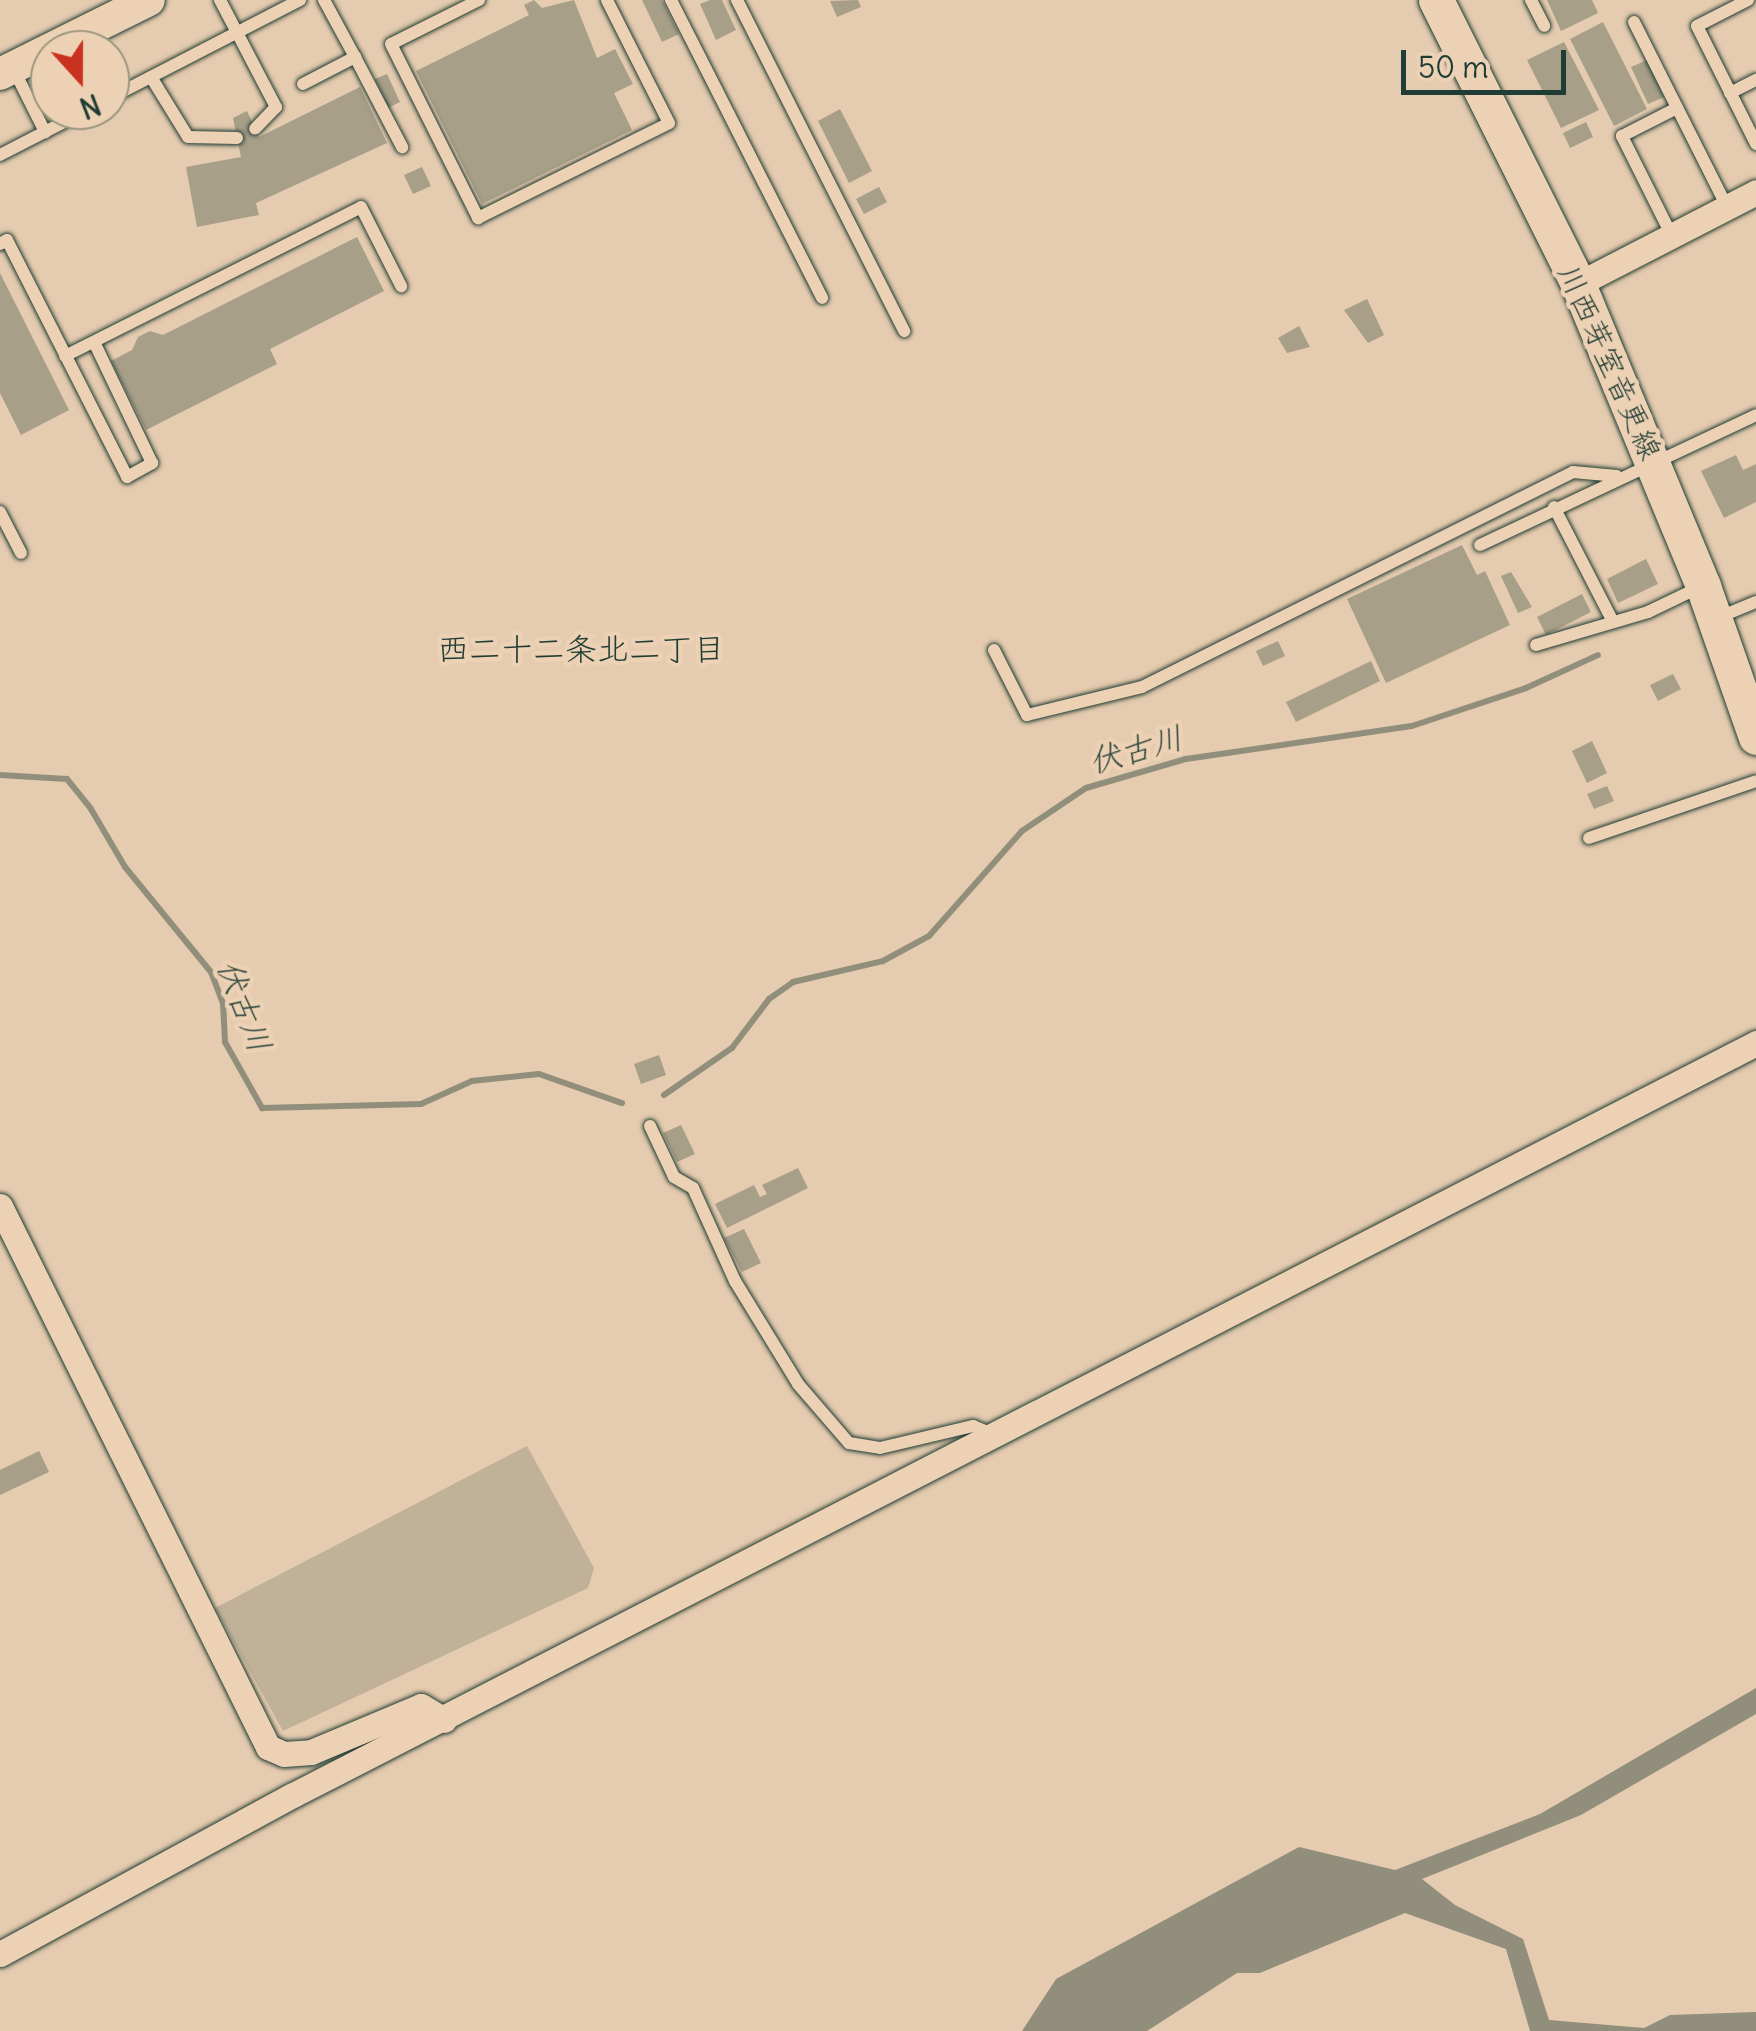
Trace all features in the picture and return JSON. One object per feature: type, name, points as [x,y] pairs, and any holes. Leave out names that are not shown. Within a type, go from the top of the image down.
[{"type":"main road","name":"川西芽室音更線","points":[[1436,0],[1578,284],[1703,586],[1756,737]]},
{"type":"street","points":[[6,71],[149,0]]},
{"type":"street","points":[[1578,284],[1756,192]]},
{"type":"street","points":[[0,1954],[444,1720],[1756,1043]]},
{"type":"street","points":[[0,1206],[268,1747],[284,1754],[311,1752],[421,1706],[444,1720]]},
{"type":"lane","points":[[220,0],[276,107],[255,129]]},
{"type":"lane","points":[[130,88],[300,0]]},
{"type":"lane","points":[[324,0],[402,147]]},
{"type":"lane","points":[[479,0],[391,44],[478,218],[668,123],[607,0]]},
{"type":"lane","points":[[670,0],[822,298]]},
{"type":"lane","points":[[737,0],[904,330]]},
{"type":"lane","points":[[1531,0],[1544,26]]},
{"type":"lane","points":[[1753,1],[1728,4],[1697,26],[1756,144]]},
{"type":"lane","points":[[1634,22],[1726,207]]},
{"type":"lane","points":[[303,84],[355,57]]},
{"type":"lane","points":[[6,71],[45,132]]},
{"type":"lane","points":[[152,76],[188,137],[237,138]]},
{"type":"lane","points":[[1730,93],[1756,80]]},
{"type":"lane","points":[[1672,236],[1622,136],[1677,108]]},
{"type":"lane","points":[[0,155],[49,130]]},
{"type":"lane","points":[[66,356],[361,206],[402,286]]},
{"type":"lane","points":[[0,244],[7,240],[127,476],[152,463],[94,342]]},
{"type":"lane","points":[[1480,545],[1617,476],[1756,415]]},
{"type":"lane","points":[[994,650],[1027,715],[1142,686],[1574,472],[1617,476]]},
{"type":"lane","points":[[1554,507],[1613,622]]},
{"type":"lane","points":[[0,512],[22,553]]},
{"type":"lane","points":[[1536,645],[1613,622],[1703,586]]},
{"type":"lane","points":[[1715,619],[1756,602]]},
{"type":"lane","points":[[1588,838],[1756,782]]},
{"type":"lane","points":[[650,1126],[674,1176],[692,1188],[736,1281],[798,1384],[850,1443],[880,1448],[974,1426],[996,1436]]},
{"type":"shaded area","points":[[527,1446],[594,1568],[588,1588],[283,1731],[215,1608]]},
{"type":"shaded area","points":[[1756,1688],[1756,1714],[1581,1815],[1422,1879],[1455,1905],[1523,1939],[1549,2020],[1644,2028],[1670,2015],[1756,2012],[1756,2031],[1530,2031],[1506,1949],[1405,1913],[1260,1973],[1237,1973],[1147,2031],[1022,2031],[1056,1979],[1299,1847],[1395,1870],[1540,1814]]},
{"type":"building","points":[[534,0],[542,8],[574,0],[597,58],[615,49],[633,84],[614,93],[632,130],[482,204],[416,71],[529,15],[524,5]]},
{"type":"building","points":[[642,0],[662,0],[679,34],[662,42]]},
{"type":"building","points":[[722,0],[736,30],[716,40],[700,4]]},
{"type":"building","points":[[858,0],[861,7],[837,17],[830,1]]},
{"type":"building","points":[[1547,0],[1592,0],[1598,13],[1561,31]]},
{"type":"building","points":[[1603,22],[1647,109],[1614,126],[1570,39]]},
{"type":"building","points":[[1564,42],[1599,110],[1561,128],[1527,60]]},
{"type":"building","points":[[1647,60],[1664,97],[1648,104],[1631,67]]},
{"type":"building","points":[[387,74],[400,102],[388,108],[375,79]]},
{"type":"building","points":[[360,87],[387,143],[256,203],[259,215],[197,227],[186,167],[241,157],[233,118],[247,111],[259,137]]},
{"type":"building","points":[[840,109],[872,171],[849,183],[818,121]]},
{"type":"building","points":[[1586,122],[1593,137],[1570,148],[1563,133]]},
{"type":"building","points":[[422,167],[431,186],[413,194],[404,175]]},
{"type":"building","points":[[879,187],[887,202],[864,214],[856,199]]},
{"type":"building","points":[[357,237],[384,291],[270,349],[277,364],[146,430],[111,361],[132,350],[138,337],[150,331],[163,335]]},
{"type":"building","points":[[0,273],[69,410],[21,435],[0,393]]},
{"type":"building","points":[[1367,299],[1384,335],[1368,343],[1344,310]]},
{"type":"building","points":[[1299,326],[1310,347],[1287,353],[1278,338]]},
{"type":"building","points":[[1736,455],[1743,470],[1756,464],[1756,502],[1724,518],[1701,471]]},
{"type":"building","points":[[1462,545],[1477,575],[1485,571],[1510,625],[1386,683],[1347,599]]},
{"type":"building","points":[[1646,559],[1658,584],[1618,603],[1607,579]]},
{"type":"building","points":[[1511,572],[1532,607],[1518,613],[1501,576]]},
{"type":"building","points":[[1582,594],[1591,612],[1546,635],[1537,617]]},
{"type":"building","points":[[1278,641],[1285,656],[1263,666],[1256,651]]},
{"type":"building","points":[[1371,661],[1380,681],[1296,722],[1286,702]]},
{"type":"building","points":[[1673,674],[1681,689],[1658,701],[1650,685]]},
{"type":"building","points":[[1592,741],[1607,773],[1587,783],[1572,751]]},
{"type":"building","points":[[1607,786],[1614,801],[1594,809],[1587,794]]},
{"type":"building","points":[[659,1055],[666,1075],[641,1084],[634,1064]]},
{"type":"building","points":[[681,1125],[695,1154],[677,1162],[663,1133]]},
{"type":"building","points":[[798,1168],[808,1188],[727,1228],[715,1204],[754,1185],[760,1197],[767,1194],[762,1185]]},
{"type":"building","points":[[744,1229],[761,1263],[742,1272],[724,1238]]},
{"type":"building","points":[[39,1451],[49,1472],[0,1495],[0,1470]]},
{"type":"waterway","name":"伏古川","points":[[664,1095],[732,1048],[769,999],[793,982],[883,961],[929,936],[1022,831],[1086,788],[1186,759],[1412,726],[1526,688],[1598,655]]},
{"type":"waterway","name":"伏古川","points":[[0,775],[67,779],[91,809],[125,867],[211,972],[223,1003],[225,1042],[262,1108],[421,1104],[472,1081],[539,1074],[622,1103]]},
{"type":"district","name":"西二十二条北二丁目","points":[[581,649]]}]
